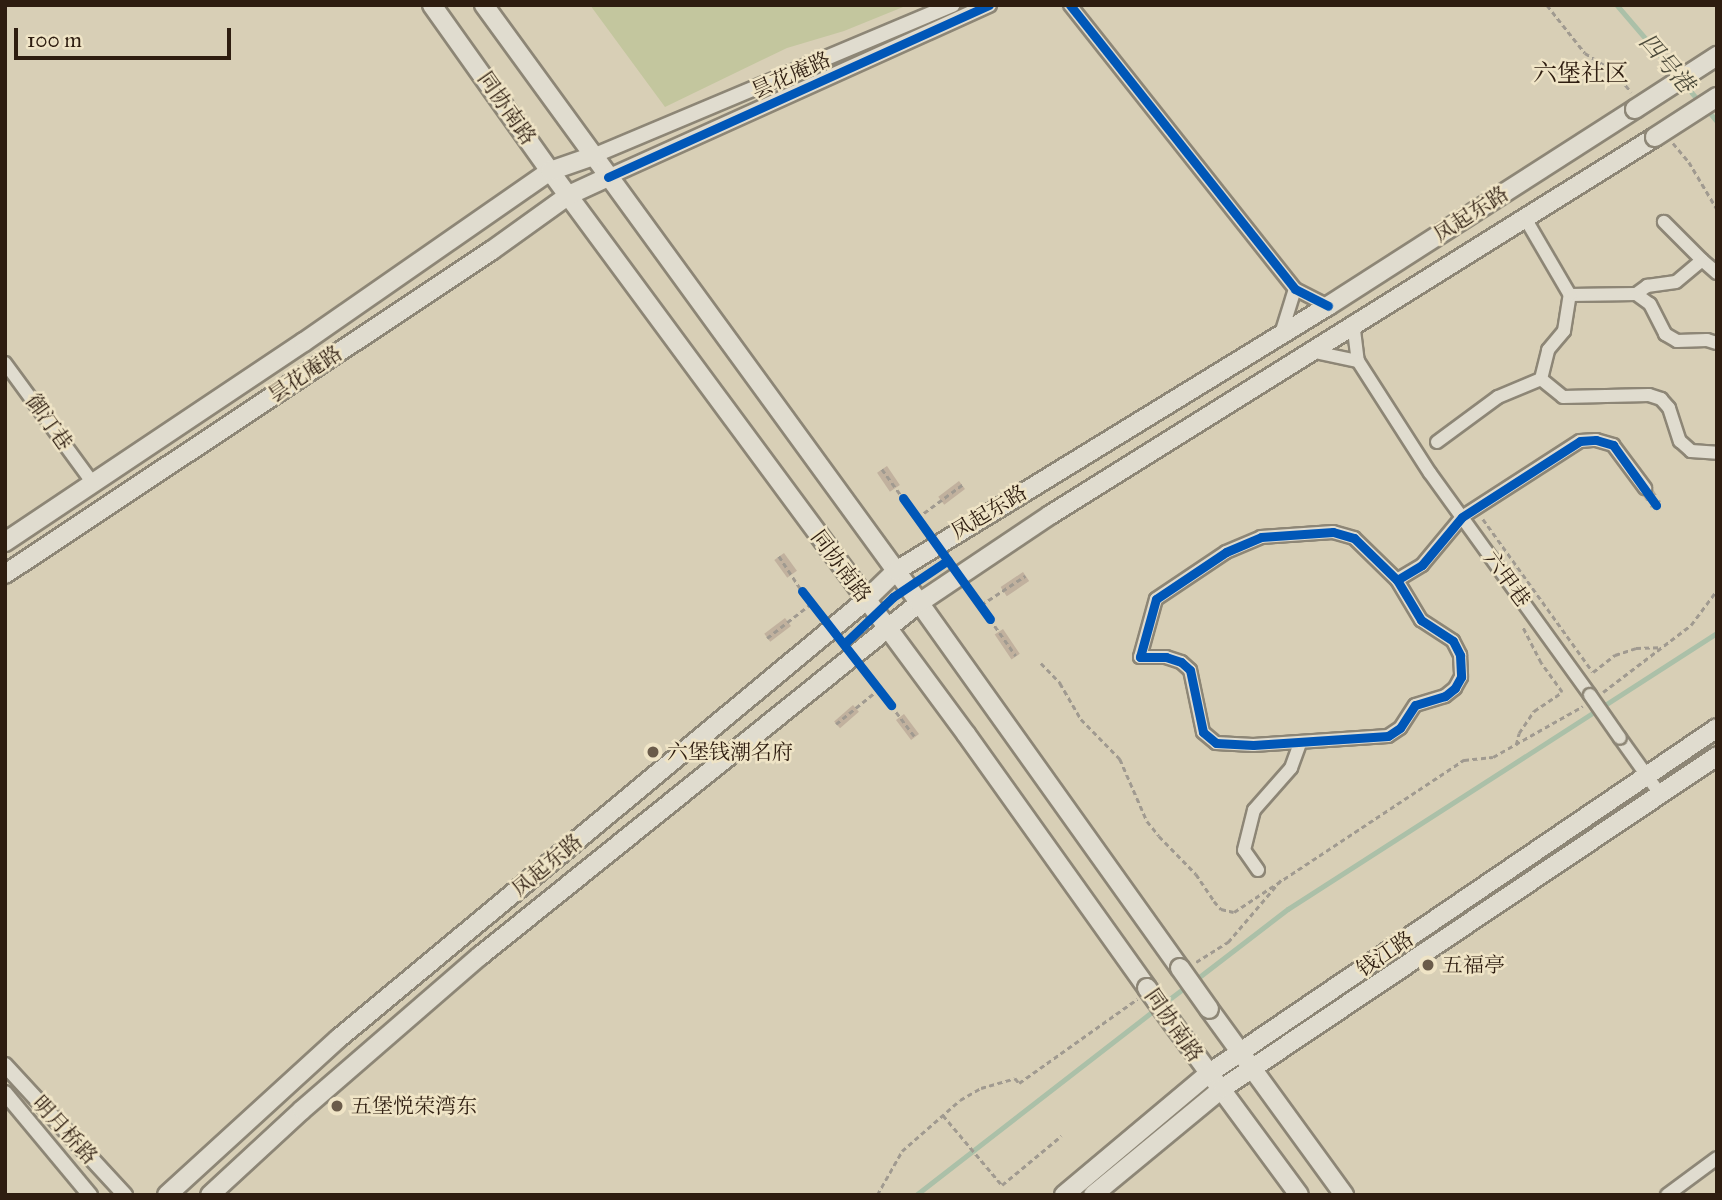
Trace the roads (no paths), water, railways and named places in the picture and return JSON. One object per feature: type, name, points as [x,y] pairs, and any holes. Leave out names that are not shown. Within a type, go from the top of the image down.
[{"type":"main road","name":"同协南路","points":[[432,5],[550,171],[865,601],[889,628],[1143,993],[1176,1028],[1208,1074],[1223,1088],[1299,1195]]},
{"type":"main road","name":"同协南路","points":[[484,5],[919,603],[1188,965],[1209,1009],[1344,1195]]},
{"type":"main road","name":"凤起东路","points":[[167,1195],[252,1115],[420,970],[865,601],[896,571],[1328,306],[1717,56]]},
{"type":"main road","name":"凤起东路","points":[[210,1195],[302,1110],[480,956],[919,603],[1050,515],[1353,322],[1717,97]]},
{"type":"main road","name":"昙花庵路","points":[[5,542],[315,334],[550,171],[593,156]]},
{"type":"main road","name":"昙花庵路","points":[[5,574],[491,251],[569,195],[608,177]]},
{"type":"main road","name":"钱江路","points":[[1064,1195],[1208,1074],[1717,728]]},
{"type":"main road","name":"钱江路","points":[[1093,1195],[1223,1088],[1717,756]]},
{"type":"street","name":"昙花庵路","points":[[593,156],[953,5]]},
{"type":"street","name":"昙花庵路","points":[[608,177],[989,5]]},
{"type":"street","points":[[1070,5],[1295,289],[1328,306]]},
{"type":"street","points":[[1525,218],[1570,295],[1564,331],[1548,351],[1541,379]]},
{"type":"street","points":[[1664,222],[1717,273]]},
{"type":"street","points":[[1636,295],[1647,286],[1676,282],[1702,260]]},
{"type":"street","points":[[1281,334],[1295,289]]},
{"type":"street","points":[[1570,295],[1636,295],[1650,304],[1665,334],[1677,341],[1707,340],[1717,344]]},
{"type":"street","name":"六甲巷","points":[[1353,322],[1358,360],[1462,517],[1660,794]]},
{"type":"street","points":[[1308,351],[1358,360]]},
{"type":"street","name":"御汀巷","points":[[5,363],[92,482]]},
{"type":"street","points":[[1437,442],[1498,397],[1541,379]]},
{"type":"street","points":[[1541,379],[1563,397],[1649,395],[1661,399],[1669,408],[1680,441],[1691,451],[1717,453]]},
{"type":"street","points":[[1397,580],[1422,565],[1462,517],[1580,441],[1596,440],[1613,445],[1645,488]]},
{"type":"street","points":[[1333,532],[1354,538],[1397,580],[1421,620],[1453,641],[1461,666],[1461,677],[1455,688],[1445,696],[1415,705],[1400,728],[1388,736],[1228,746],[1216,743],[1203,732],[1191,670],[1181,662],[1166,657],[1140,657],[1156,598],[1226,552],[1261,537],[1333,532]]},
{"type":"street","points":[[1258,870],[1244,849],[1254,810],[1291,768],[1300,743]]},
{"type":"street","name":"明月桥路","points":[[5,1065],[125,1195]]},
{"type":"street","name":"明月桥路","points":[[5,1093],[90,1195]]},
{"type":"street","points":[[1667,1195],[1717,1158]]},
{"type":"waterway","name":"四号港","points":[[1617,5],[1677,75]]},
{"type":"waterway","name":"四号港","points":[[1683,82],[1700,102]]},
{"type":"waterway","name":"四号港","points":[[1706,108],[1717,121]]},
{"type":"waterway","points":[[1194,981],[1288,909],[1717,633]]},
{"type":"waterway","points":[[1163,1004],[1187,986]]},
{"type":"waterway","points":[[916,1195],[1156,1009]]},
{"type":"tunnel","points":[[1645,488],[1656,505]]},
{"type":"place","name":"六堡钱潮名府","points":[[653,752]]},
{"type":"place","name":"五福亭","points":[[1428,965]]},
{"type":"place","name":"五堡悦荣湾东","points":[[337,1106]]},
{"type":"district","name":"六堡社区","points":[[1581,74]]}]
